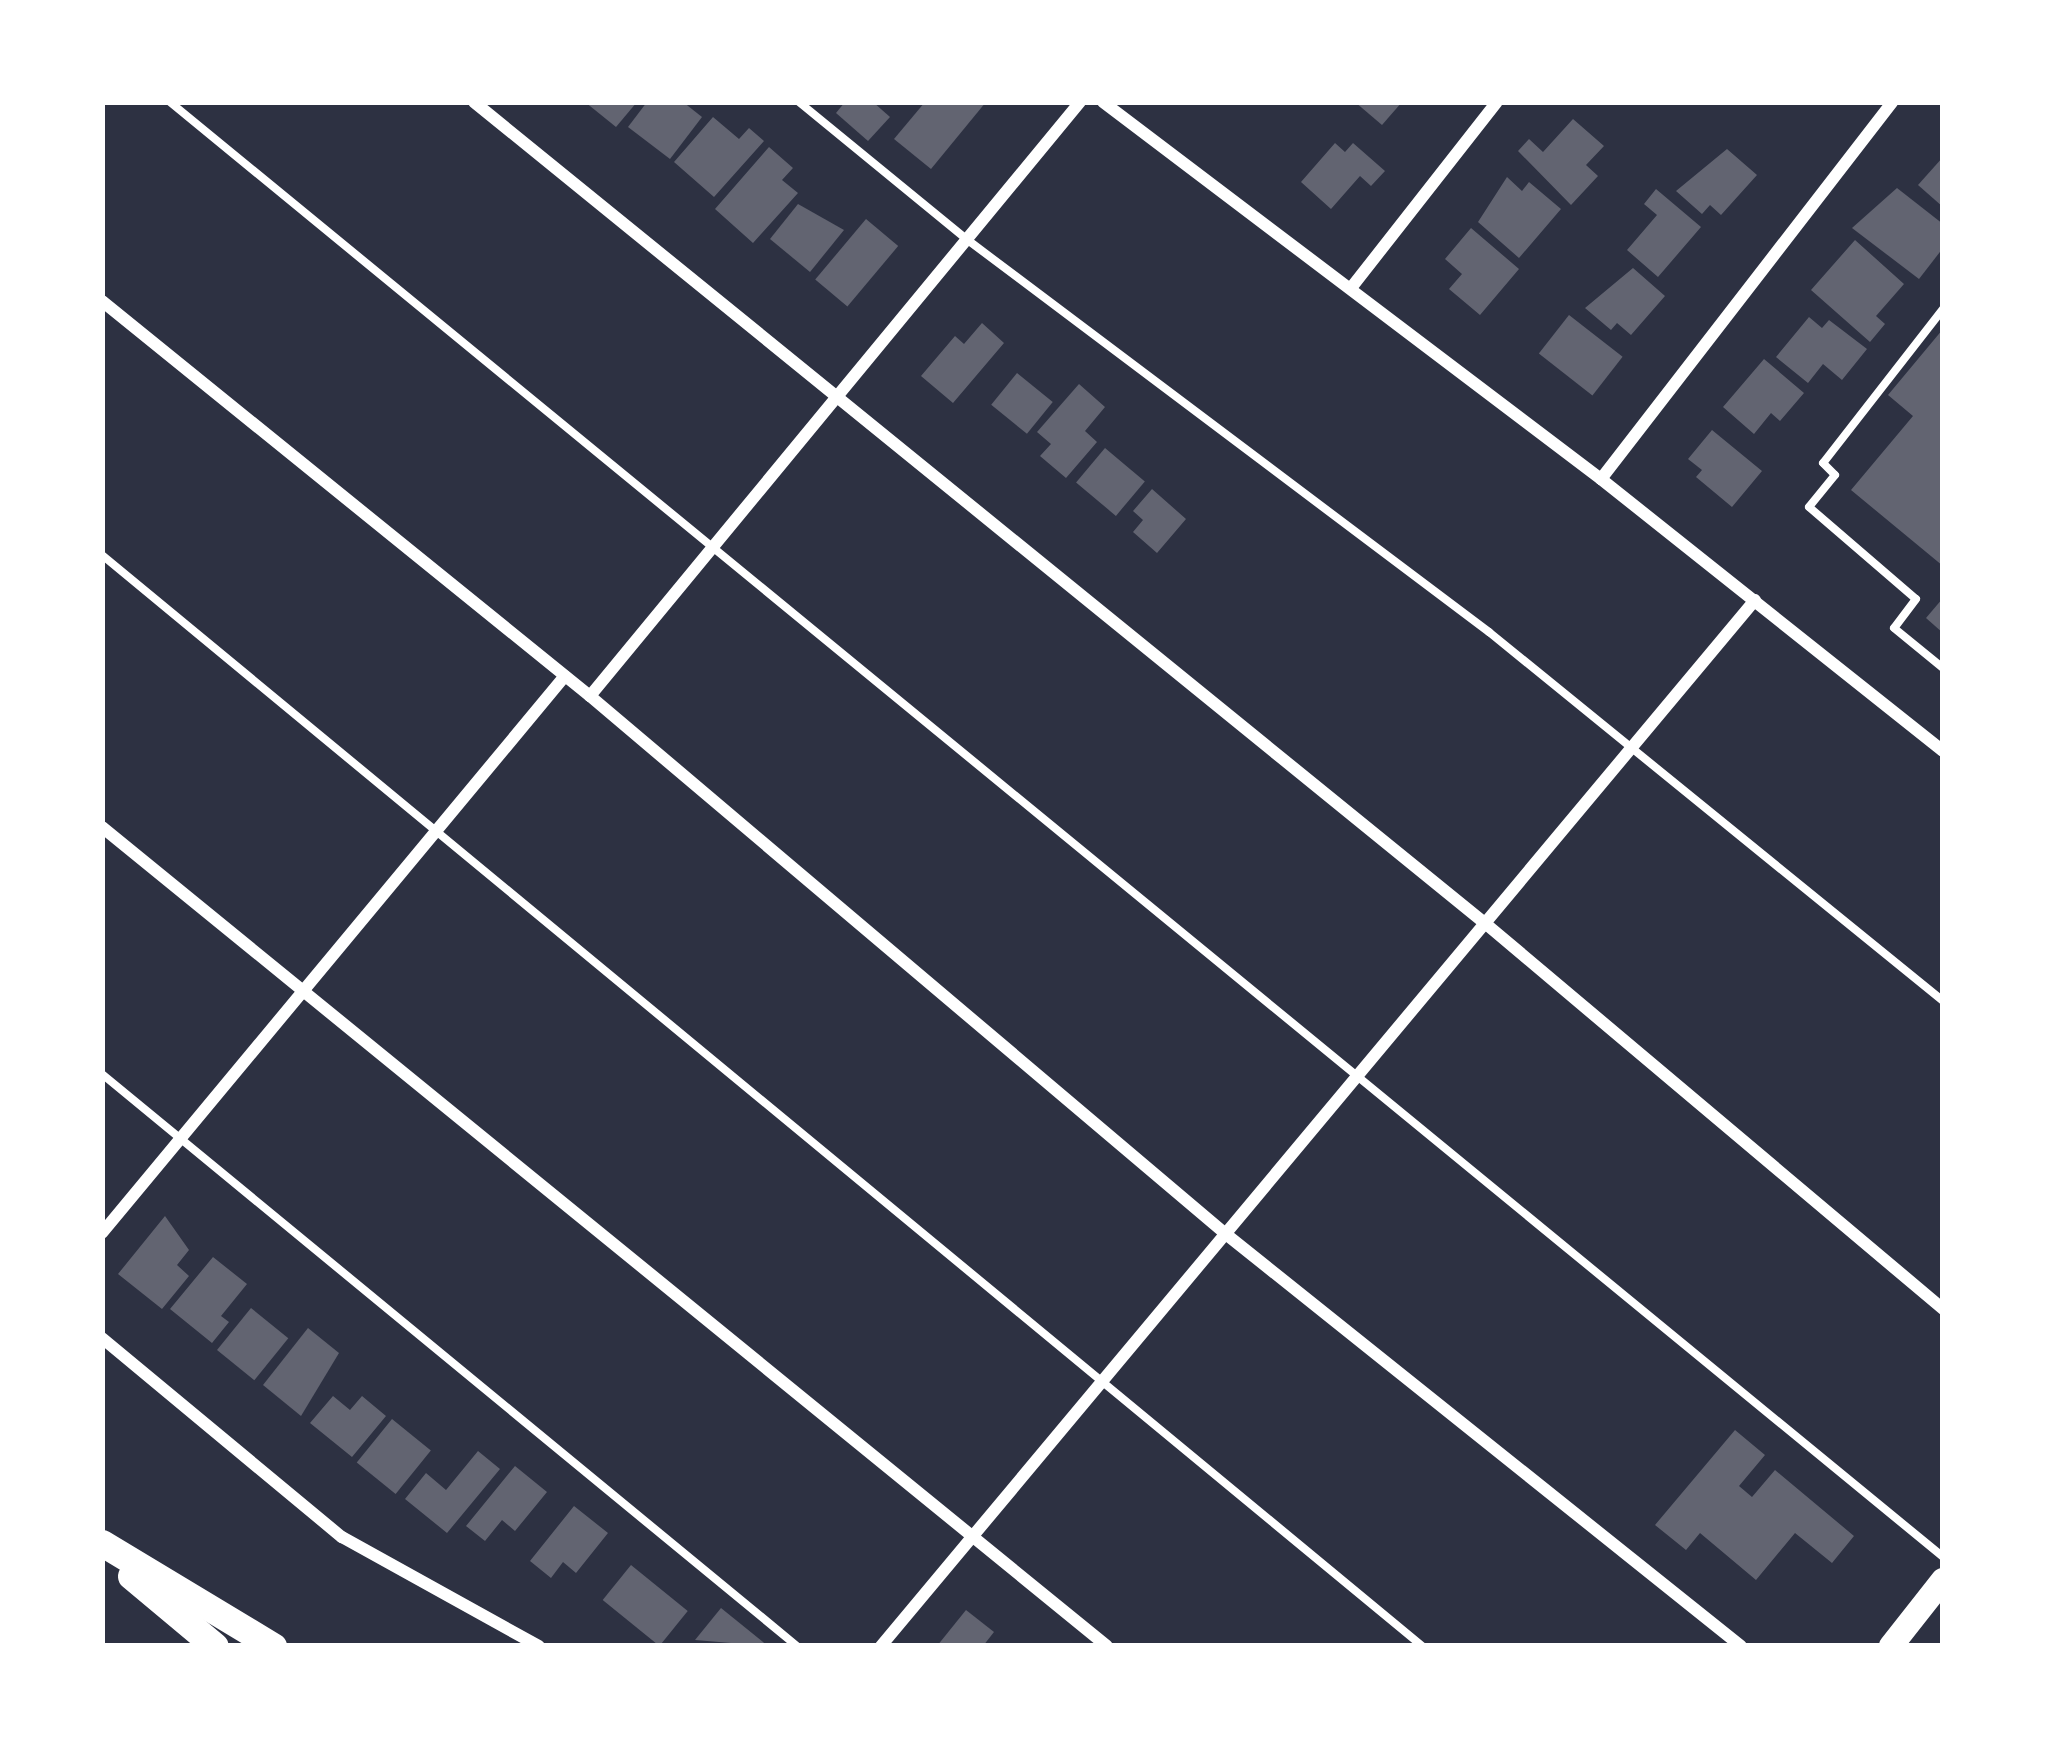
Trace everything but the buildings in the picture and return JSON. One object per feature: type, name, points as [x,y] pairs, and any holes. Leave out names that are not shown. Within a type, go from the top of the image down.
[{"type":"highway","points":[[102,1548],[215,1646]]},
{"type":"highway","points":[[102,1548],[273,1646]]},
{"type":"main road","points":[[1891,1646],[1943,1580]]},
{"type":"street","points":[[474,102],[1486,924],[1943,1309]]},
{"type":"street","points":[[590,696],[1080,102]]},
{"type":"street","points":[[1103,102],[1601,479],[1943,752]]},
{"type":"street","points":[[1351,288],[1497,102]]},
{"type":"street","points":[[1601,479],[1892,102]]},
{"type":"street","points":[[102,301],[590,696],[1227,1235],[1741,1646]]},
{"type":"street","points":[[881,1646],[1755,600]]},
{"type":"street","points":[[102,1233],[565,676]]},
{"type":"street","points":[[102,827],[301,994],[1107,1646]]},
{"type":"street","points":[[102,1339],[342,1537],[539,1646]]},
{"type":"lane","points":[[170,102],[1943,1557]]},
{"type":"lane","points":[[799,102],[969,241],[1634,746],[1943,1001]]},
{"type":"lane","points":[[1943,309],[1823,463],[1835,475],[1809,507],[1916,599],[1894,628],[1943,668]]},
{"type":"lane","points":[[102,555],[1422,1646]]},
{"type":"lane","points":[[102,1074],[796,1646]]}]
